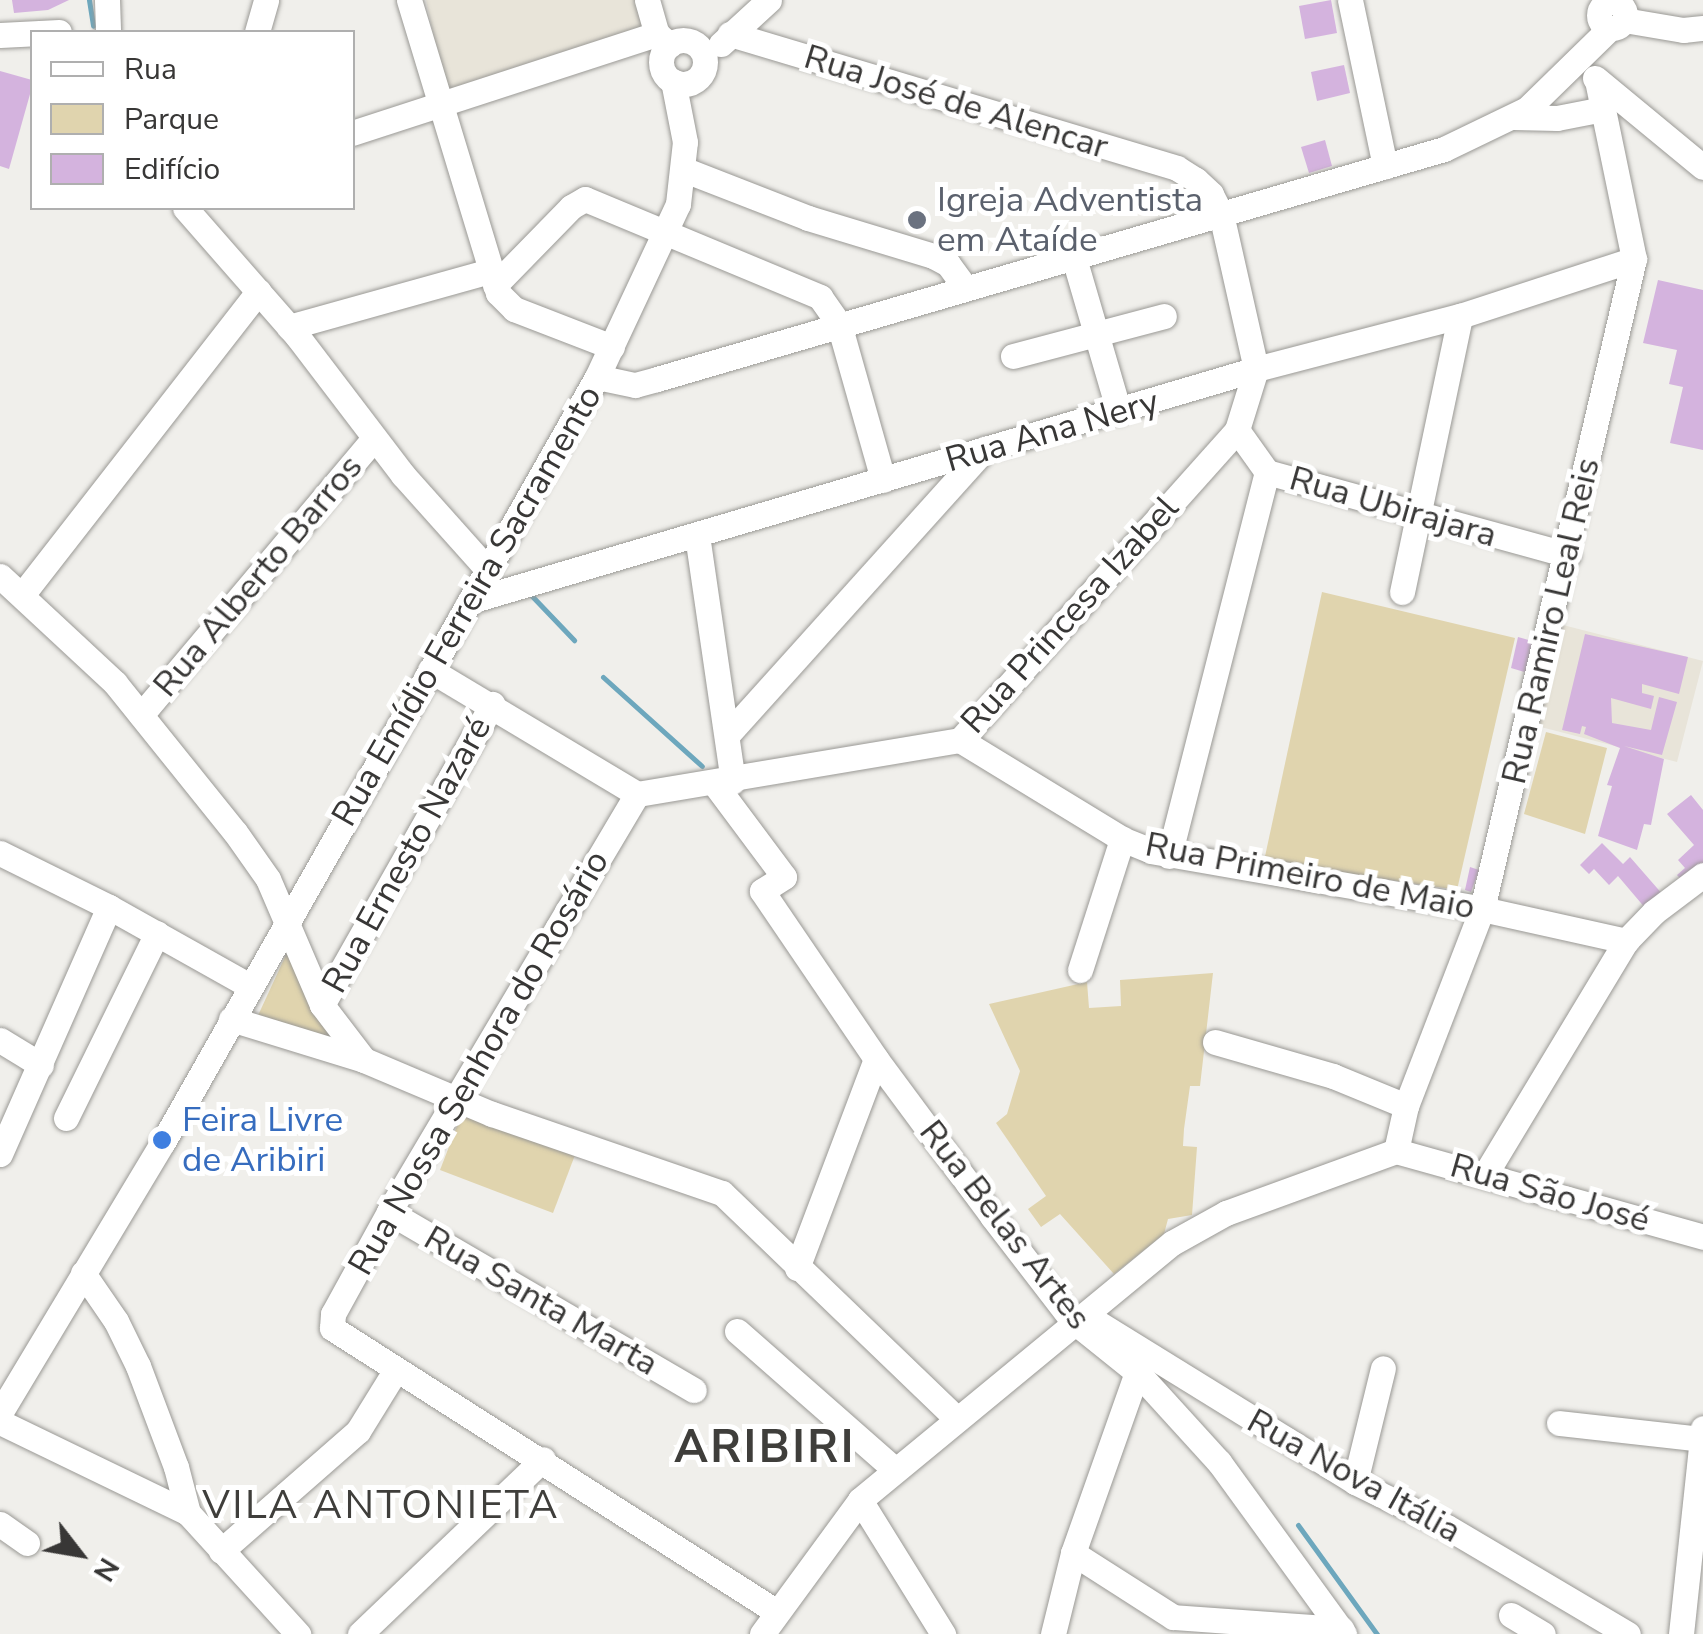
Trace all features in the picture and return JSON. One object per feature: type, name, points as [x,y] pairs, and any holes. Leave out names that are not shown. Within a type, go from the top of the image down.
[{"type":"street","points":[[107,0],[108,30]]},
{"type":"street","points":[[258,30],[266,0]]},
{"type":"street","points":[[409,0],[493,278],[514,309],[612,347]]},
{"type":"street","points":[[647,0],[683,58]]},
{"type":"street","points":[[1350,0],[1385,166]]},
{"type":"street","points":[[355,132],[440,107],[683,58],[730,34],[766,1]]},
{"type":"street","points":[[1511,117],[1616,12]]},
{"type":"street","points":[[1511,117],[1579,59],[1616,12]]},
{"type":"street","points":[[1616,12],[1652,27],[1703,28]]},
{"type":"street","points":[[0,35],[30,33]]},
{"type":"street","name":"Rua José de Alencar","points":[[730,34],[1177,168],[1210,194],[1221,214]]},
{"type":"street","name":"Rua Emídio Ferreira Sacramento","points":[[0,1412],[199,1078],[598,377],[666,236],[685,170],[683,58]]},
{"type":"street","points":[[1579,59],[1597,80],[1703,167]]},
{"type":"street","points":[[598,377],[635,384],[1385,166],[1444,148],[1597,80]]},
{"type":"street","name":"Rua Ramiro Leal Reis","points":[[1396,1151],[1406,1106],[1482,909],[1568,556],[1634,259],[1597,80]]},
{"type":"street","points":[[1511,117],[1557,118],[1603,109]]},
{"type":"street","points":[[355,113],[394,121]]},
{"type":"street","points":[[685,170],[808,218],[933,256],[948,264],[965,286]]},
{"type":"street","points":[[289,327],[493,278],[580,200],[592,201],[666,236],[820,296],[840,324],[883,480]]},
{"type":"street","points":[[187,210],[289,327],[374,438],[488,570]]},
{"type":"street","points":[[1221,214],[1256,370]]},
{"type":"street","points":[[1074,258],[1119,412]]},
{"type":"street","name":"Rua Ana Nery","points":[[470,602],[1256,370],[1460,316],[1634,259]]},
{"type":"street","points":[[22,596],[259,292]]},
{"type":"street","points":[[1012,356],[1164,316]]},
{"type":"street","points":[[1402,592],[1460,316]]},
{"type":"street","name":"Rua Princesa Izabel","points":[[636,794],[960,740],[1237,430],[1256,370]]},
{"type":"street","name":"Rua Ubirajara","points":[[1237,430],[1267,472],[1568,556]]},
{"type":"street","name":"Rua Alberto Barros","points":[[142,715],[374,438]]},
{"type":"street","points":[[728,734],[985,449]]},
{"type":"street","points":[[1170,856],[1267,472]]},
{"type":"street","points":[[697,536],[728,734],[724,782]]},
{"type":"street","points":[[0,576],[142,715],[235,832],[268,879],[322,1005],[364,1060]]},
{"type":"street","points":[[430,670],[636,794]]},
{"type":"street","name":"Rua Ernesto Nazaré","points":[[322,1005],[492,704]]},
{"type":"street","name":"Rua Primeiro de Maio","points":[[960,740],[1122,839],[1170,856],[1482,909],[1626,941]]},
{"type":"street","name":"Rua Belas Artes","points":[[724,782],[784,878],[762,891],[876,1059],[1078,1316],[1137,1372],[1220,1462],[1343,1632]]},
{"type":"street","name":"Rua Nossa Senhora do Rosário","points":[[395,1371],[336,1333],[333,1314],[636,794]]},
{"type":"street","points":[[1080,970],[1122,839]]},
{"type":"street","points":[[0,853],[157,932],[250,986]]},
{"type":"street","points":[[1486,1173],[1626,941],[1666,902],[1703,875]]},
{"type":"street","points":[[0,1154],[109,907]]},
{"type":"street","points":[[66,1118],[157,932]]},
{"type":"street","points":[[231,1020],[364,1060],[456,1100],[722,1193],[956,1418]]},
{"type":"street","points":[[324,1049],[338,1044],[339,1028]]},
{"type":"street","points":[[0,1040],[42,1065]]},
{"type":"street","points":[[1215,1042],[1333,1076],[1406,1106]]},
{"type":"street","points":[[798,1268],[876,1059]]},
{"type":"street","points":[[762,1634],[860,1500],[1078,1316],[1196,1228],[1396,1151]]},
{"type":"street","name":"Rua São José","points":[[1396,1151],[1486,1173],[1703,1237]]},
{"type":"street","name":"Rua Santa Marta","points":[[389,1212],[694,1390]]},
{"type":"street","points":[[83,1273],[116,1321],[138,1366],[176,1467],[188,1513]]},
{"type":"street","name":"Rua Nova Itália","points":[[1078,1316],[1355,1482],[1447,1527],[1628,1634]]},
{"type":"street","points":[[738,1330],[894,1469]]},
{"type":"street","points":[[1355,1482],[1383,1368]]},
{"type":"street","points":[[221,1551],[358,1432],[395,1371],[543,1458],[777,1612]]},
{"type":"street","points":[[1054,1634],[1073,1553],[1137,1372]]},
{"type":"street","points":[[0,1422],[188,1513],[298,1634]]},
{"type":"street","points":[[1559,1423],[1702,1439]]},
{"type":"street","points":[[1682,1634],[1694,1604],[1703,1428]]},
{"type":"street","points":[[360,1634],[543,1458]]},
{"type":"street","points":[[860,1500],[943,1634]]},
{"type":"street","points":[[0,1524],[27,1543]]},
{"type":"street","points":[[1073,1553],[1173,1617],[1343,1632]]},
{"type":"street","points":[[1510,1616],[1542,1634]]},
{"type":"shaded area","points":[[426,0],[636,0],[646,28],[445,92]]},
{"type":"shaded area","points":[[1563,625],[1703,661],[1677,762],[1537,726]]},
{"type":"green space","points":[[1322,592],[1515,638],[1457,890],[1264,861]]},
{"type":"green space","points":[[1546,732],[1607,748],[1585,834],[1524,814]]},
{"type":"green space","points":[[290,946],[337,1034],[326,1045],[255,1022]]},
{"type":"green space","points":[[1213,973],[1200,1086],[1190,1086],[1184,1129],[1183,1146],[1197,1147],[1192,1215],[1168,1219],[1164,1234],[1114,1274],[1060,1214],[1041,1227],[1028,1209],[1046,1196],[996,1123],[1007,1114],[1020,1071],[989,1004],[1087,982],[1089,1008],[1121,1006],[1120,980]]},
{"type":"green space","points":[[462,1113],[575,1155],[553,1213],[440,1170]]},
{"type":"building","points":[[12,0],[69,0],[48,10],[14,13]]},
{"type":"building","points":[[1331,0],[1337,33],[1305,39],[1299,6]]},
{"type":"building","points":[[1344,65],[1350,93],[1317,101],[1311,72]]},
{"type":"building","points":[[0,71],[30,79],[30,94],[9,169],[0,166]]},
{"type":"building","points":[[1325,140],[1332,166],[1309,173],[1301,147]]},
{"type":"building","points":[[1658,280],[1703,290],[1703,450],[1670,443],[1683,387],[1669,384],[1677,350],[1643,343]]},
{"type":"building","points":[[1585,634],[1688,657],[1679,694],[1642,684],[1642,693],[1654,696],[1651,709],[1611,698],[1612,723],[1651,730],[1659,697],[1677,702],[1662,755],[1624,746],[1664,759],[1651,825],[1644,824],[1637,850],[1598,836],[1612,786],[1607,785],[1620,748],[1584,734],[1586,727],[1582,726],[1580,734],[1562,730]]},
{"type":"building","points":[[1518,637],[1536,642],[1528,673],[1511,668]]},
{"type":"building","points":[[1691,795],[1703,810],[1703,866],[1684,883],[1677,875],[1685,868],[1678,860],[1694,845],[1667,814]]},
{"type":"building","points":[[1602,843],[1623,864],[1630,857],[1664,896],[1646,909],[1618,876],[1609,885],[1594,869],[1589,874],[1580,865]]},
{"type":"building","points":[[1470,867],[1479,870],[1471,892],[1465,890]]},
{"type":"waterway","points":[[89,0],[93,26]]},
{"type":"waterway","points":[[530,594],[574,640]]},
{"type":"waterway","points":[[603,677],[702,766]]},
{"type":"waterway","points":[[1298,1525],[1377,1634]]},
{"type":"place","name":"Igreja Adventista em Ataíde","points":[[917,220]]},
{"type":"place","name":"Feira Livre de Aribiri","points":[[162,1140]]},
{"type":"district","name":"ARIBIRI","points":[[765,1448]]},
{"type":"district","name":"VILA ANTONIETA","points":[[381,1505]]}]
